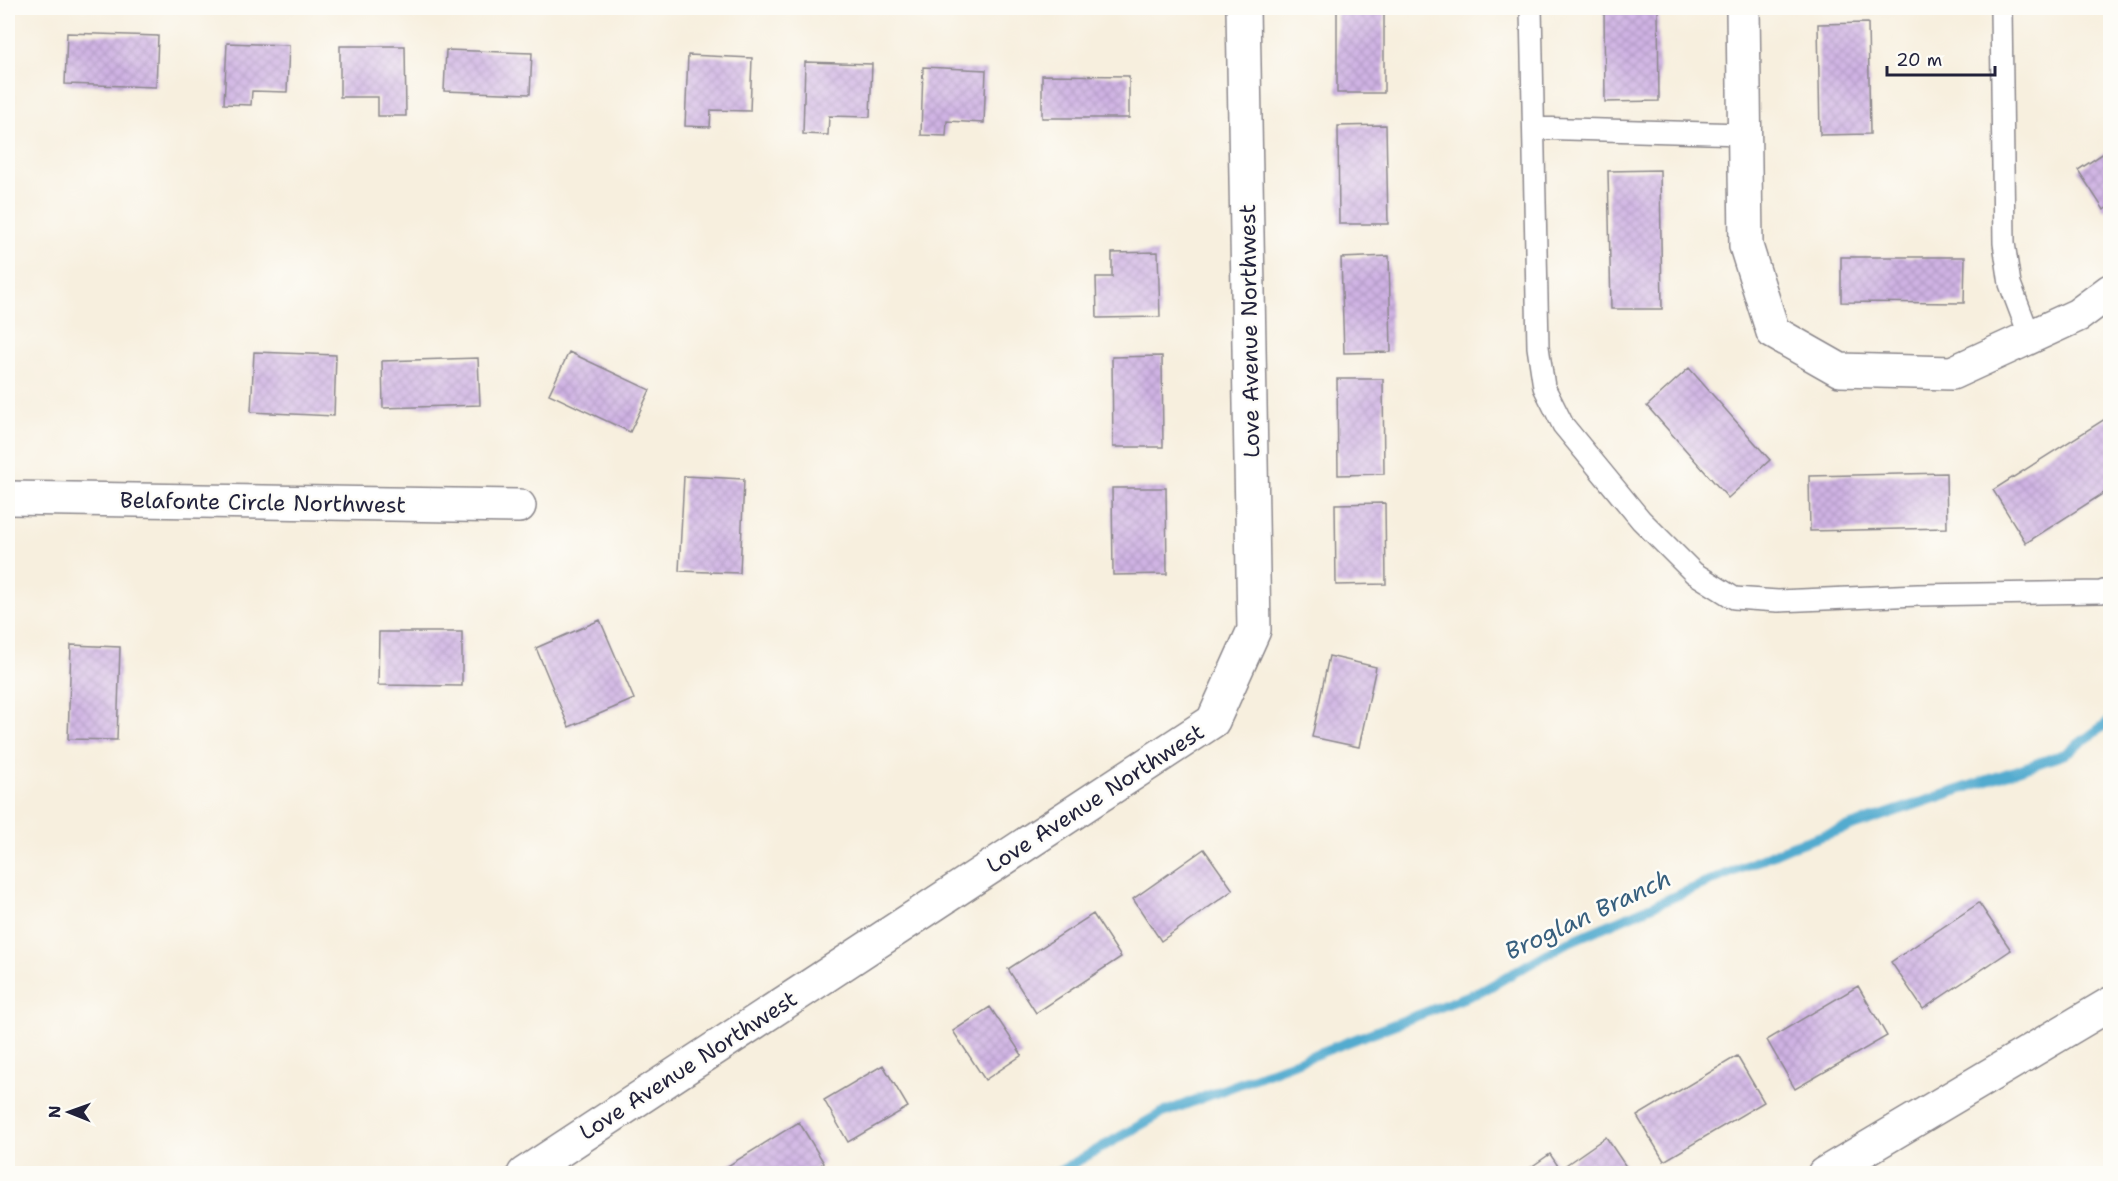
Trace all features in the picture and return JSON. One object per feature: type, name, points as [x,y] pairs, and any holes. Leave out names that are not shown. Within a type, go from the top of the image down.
[{"type":"street","name":"Love Avenue Northwest","points":[[524,1173],[1213,721],[1254,630],[1243,8]]},
{"type":"street","points":[[1743,8],[1746,246],[1773,332],[1840,370],[1952,373],[2078,315],[2110,291]]},
{"type":"street","name":"Belafonte Circle Northwest","points":[[8,498],[519,506]]},
{"type":"street","points":[[1824,1173],[2110,1004]]},
{"type":"lane","points":[[1531,8],[1538,347],[1544,387],[1563,425],[1641,520],[1694,573],[1734,598],[1778,601],[1918,595],[2101,592],[2110,589]]},
{"type":"lane","points":[[2001,8],[2004,243],[2010,284],[2030,337]]},
{"type":"lane","points":[[1534,128],[1743,134]]},
{"type":"building","points":[[1337,8],[1384,8],[1384,93],[1337,93]]},
{"type":"building","points":[[1604,8],[1658,8],[1659,101],[1605,102]]},
{"type":"building","points":[[1868,23],[1870,134],[1820,135],[1818,24]]},
{"type":"building","points":[[67,33],[158,36],[156,87],[65,84]]},
{"type":"building","points":[[227,43],[289,45],[287,92],[252,91],[251,105],[224,104]]},
{"type":"building","points":[[340,46],[405,46],[406,116],[378,116],[378,97],[340,97]]},
{"type":"building","points":[[446,50],[532,53],[530,94],[444,91]]},
{"type":"building","points":[[688,55],[752,58],[750,111],[711,110],[710,127],[685,126]]},
{"type":"building","points":[[805,62],[872,64],[870,117],[829,116],[828,135],[803,134]]},
{"type":"building","points":[[923,67],[986,70],[984,123],[947,121],[946,136],[921,135]]},
{"type":"building","points":[[1042,75],[1129,76],[1129,118],[1042,118]]},
{"type":"building","points":[[1386,125],[1388,224],[1339,224],[1338,126]]},
{"type":"building","points":[[2110,149],[2110,205],[2104,210],[2078,170]]},
{"type":"building","points":[[1660,170],[1662,309],[1611,309],[1608,171]]},
{"type":"building","points":[[1158,252],[1160,317],[1097,318],[1096,277],[1112,277],[1112,253]]},
{"type":"building","points":[[1389,256],[1391,352],[1344,353],[1341,258]]},
{"type":"building","points":[[1841,257],[1965,257],[1964,303],[1841,302]]},
{"type":"building","points":[[254,352],[336,355],[334,416],[251,412]]},
{"type":"building","points":[[569,352],[650,390],[630,432],[549,394]]},
{"type":"building","points":[[1162,356],[1163,447],[1113,447],[1112,357]]},
{"type":"building","points":[[478,358],[480,405],[383,408],[382,361]]},
{"type":"building","points":[[1689,368],[1770,460],[1728,498],[1647,406]]},
{"type":"building","points":[[1337,379],[1383,379],[1384,474],[1338,475]]},
{"type":"building","points":[[2108,417],[2110,421],[2110,489],[2026,543],[1993,490]]},
{"type":"building","points":[[1946,473],[1947,528],[1810,531],[1809,476]]},
{"type":"building","points":[[684,476],[744,479],[740,573],[679,571]]},
{"type":"building","points":[[1112,488],[1166,488],[1167,574],[1113,575]]},
{"type":"building","points":[[1385,503],[1386,584],[1336,585],[1335,504]]},
{"type":"building","points":[[600,620],[634,699],[569,727],[536,648]]},
{"type":"building","points":[[379,632],[462,632],[462,686],[378,685]]},
{"type":"building","points":[[71,645],[120,647],[117,740],[68,739]]},
{"type":"building","points":[[1329,656],[1376,667],[1359,747],[1312,737]]},
{"type":"building","points":[[1204,849],[1233,890],[1161,941],[1133,899]]},
{"type":"building","points":[[1979,903],[2011,950],[1923,1009],[1891,962]]},
{"type":"building","points":[[1093,914],[1121,957],[1036,1013],[1008,969]]},
{"type":"building","points":[[1858,986],[1887,1036],[1795,1089],[1767,1040]]},
{"type":"building","points":[[990,1007],[1022,1055],[985,1080],[953,1031]]},
{"type":"building","points":[[1737,1056],[1764,1102],[1664,1161],[1637,1116]]},
{"type":"building","points":[[883,1065],[908,1107],[848,1142],[824,1100]]},
{"type":"building","points":[[799,1122],[824,1163],[807,1174],[731,1174],[726,1167]]},
{"type":"building","points":[[1606,1137],[1631,1174],[1521,1174],[1550,1154],[1560,1169]]},
{"type":"waterway","name":"Broglan Branch","points":[[1055,1174],[1160,1114],[1484,990],[1564,944],[1792,846],[2065,754],[2110,721]]}]
